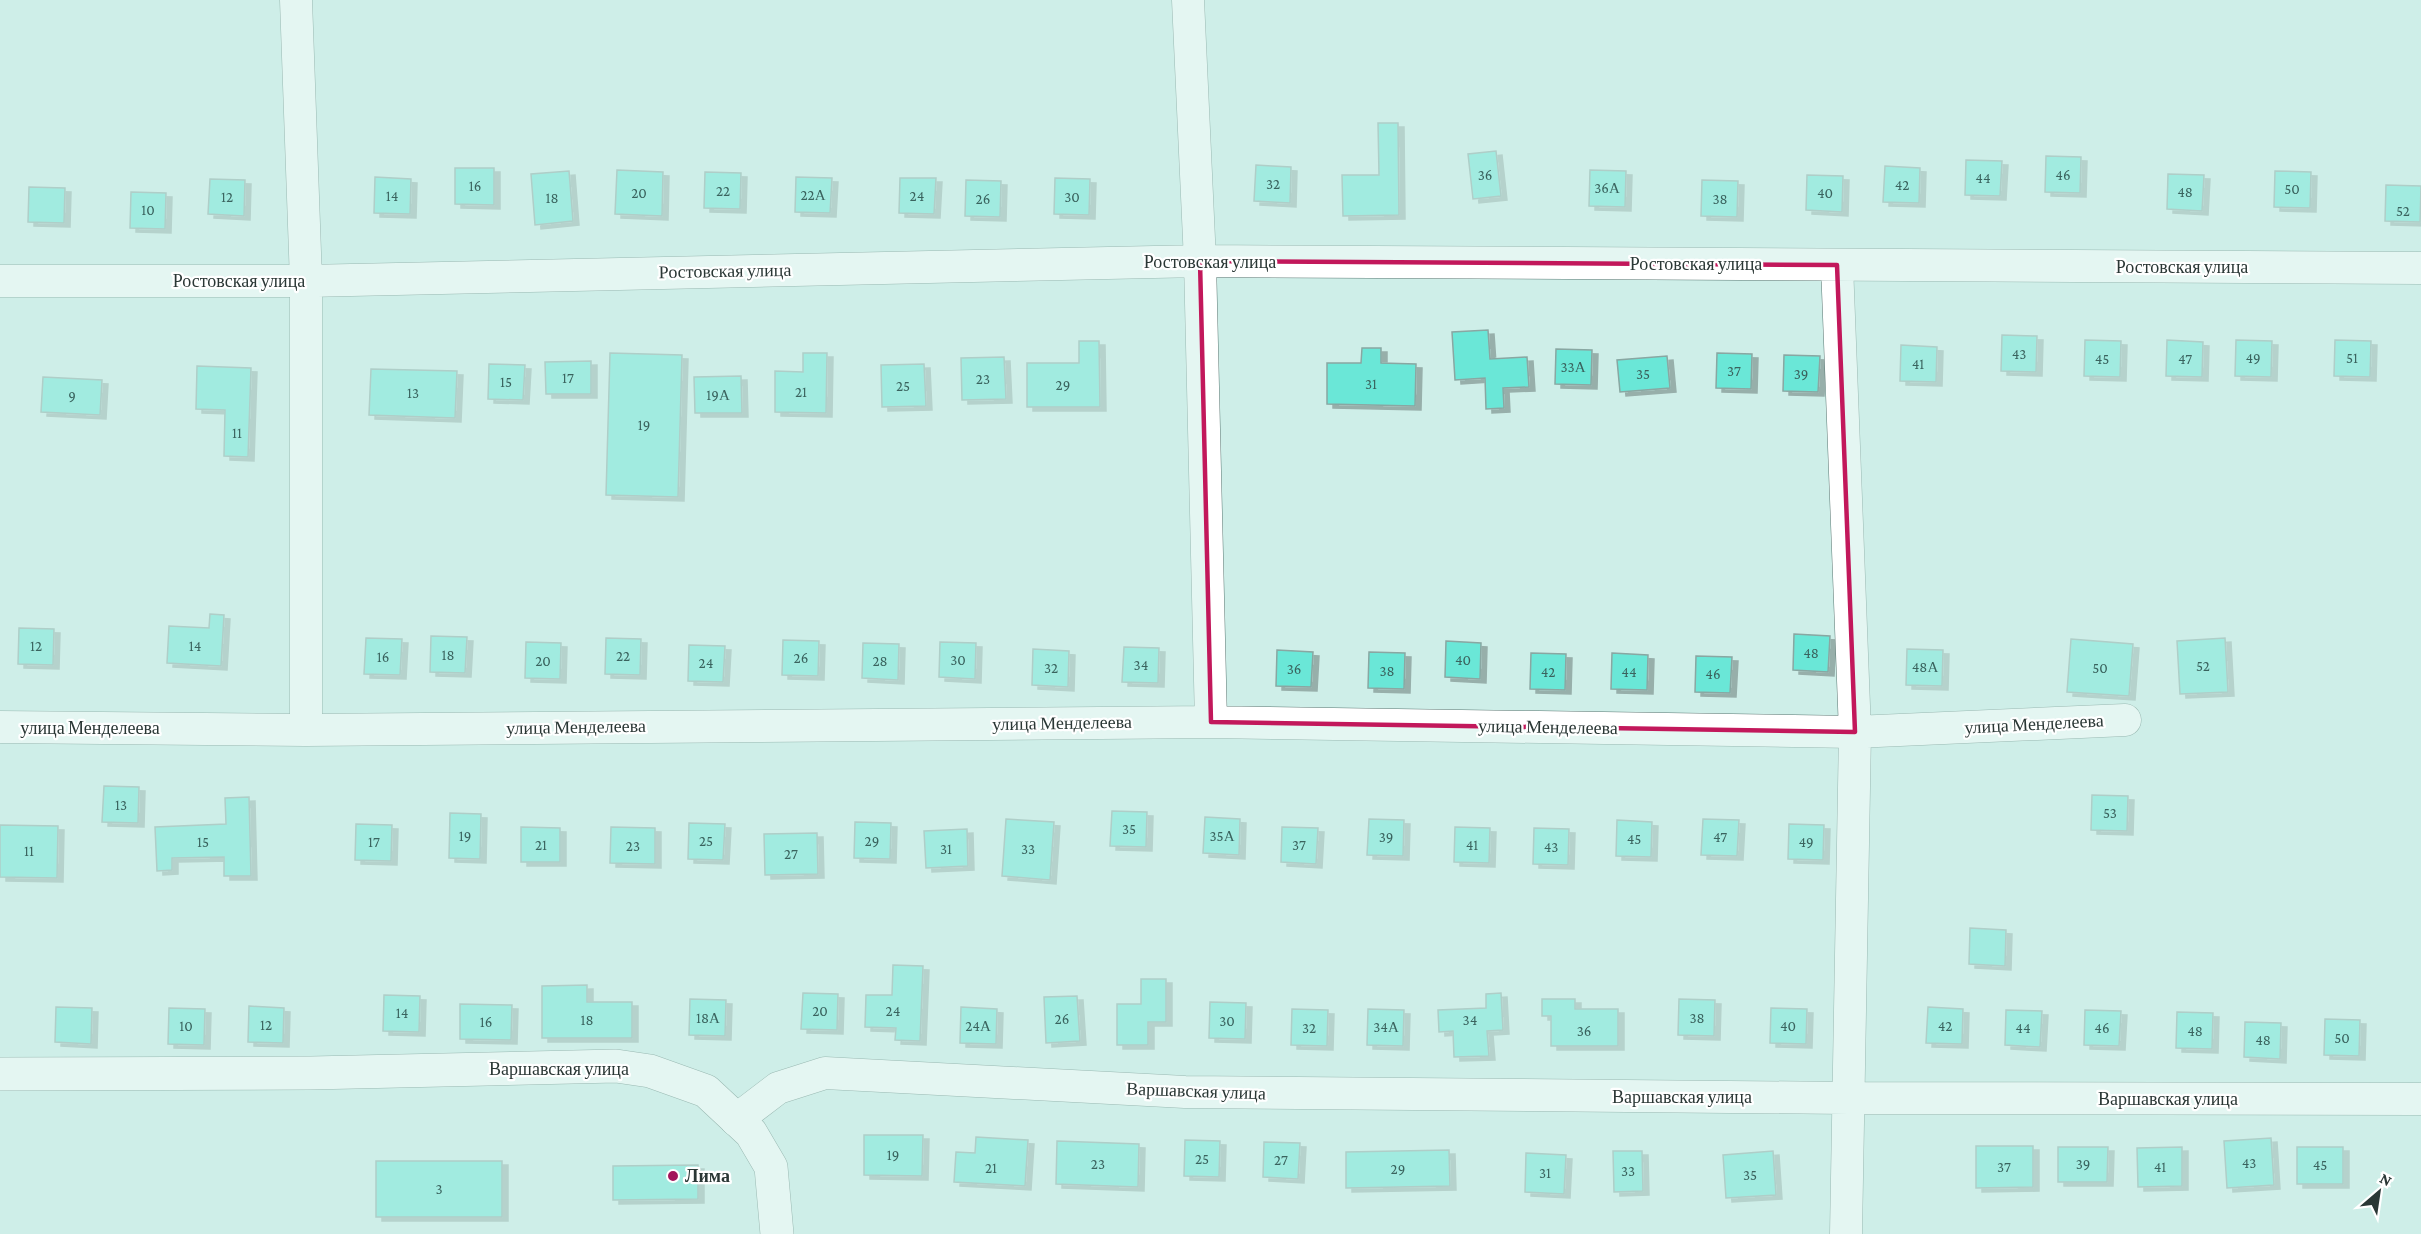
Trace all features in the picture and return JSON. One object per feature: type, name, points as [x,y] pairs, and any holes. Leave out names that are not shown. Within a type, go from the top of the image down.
[{"type":"main road","name":"Варшавская улица","points":[[0,1074],[311,1073],[616,1066],[650,1071],[678,1079],[706,1091],[736,1120]]},
{"type":"main road","points":[[736,1120],[751,1133],[771,1167],[777,1234]]},
{"type":"street","points":[[296,0],[306,281],[306,730]]},
{"type":"street","points":[[1188,0],[1200,261],[1211,722]]},
{"type":"street","name":"Ростовская улица","points":[[0,281],[306,281],[1200,261],[2421,268]]},
{"type":"street","points":[[1837,265],[1855,732],[1846,1234]]},
{"type":"street","name":"улица Менделеева","points":[[0,727],[306,730],[1211,722],[1855,732],[2125,720]]},
{"type":"street","name":"Варшавская улица","points":[[736,1120],[778,1088],[825,1073],[1185,1092],[1849,1098],[2421,1099]]},
{"type":"highlighted area","points":[[1200,261],[1837,265],[1855,732],[1211,722]]},
{"type":"building","points":[[1378,123],[1398,123],[1399,215],[1343,216],[1342,175],[1379,175]]},
{"type":"building","points":[[1496,151],[1501,196],[1473,199],[1468,154]]},
{"type":"building","points":[[2046,156],[2081,157],[2080,193],[2045,192]]},
{"type":"building","points":[[1966,160],[2002,161],[2000,196],[1965,195]]},
{"type":"building","points":[[1256,165],[1291,167],[1290,203],[1254,201]]},
{"type":"building","points":[[1885,166],[1920,168],[1919,203],[1883,202]]},
{"type":"building","points":[[455,168],[494,168],[494,205],[455,204]]},
{"type":"building","points":[[617,170],[663,172],[662,216],[615,214]]},
{"type":"building","points":[[1590,170],[1626,171],[1625,207],[1589,206]]},
{"type":"building","points":[[569,171],[573,221],[535,225],[531,174]]},
{"type":"building","points":[[2275,171],[2311,172],[2310,208],[2274,207]]},
{"type":"building","points":[[705,172],[741,173],[740,209],[704,208]]},
{"type":"building","points":[[2168,174],[2204,175],[2202,211],[2167,209]]},
{"type":"building","points":[[1807,175],[1843,176],[1842,212],[1806,210]]},
{"type":"building","points":[[375,177],[411,179],[410,214],[374,213]]},
{"type":"building","points":[[796,177],[832,178],[830,213],[795,212]]},
{"type":"building","points":[[900,178],[936,178],[934,214],[899,213]]},
{"type":"building","points":[[1055,178],[1090,179],[1089,215],[1054,214]]},
{"type":"building","points":[[210,179],[245,180],[244,216],[208,214]]},
{"type":"building","points":[[966,180],[1001,181],[1000,217],[965,216]]},
{"type":"building","points":[[1702,180],[1738,181],[1737,217],[1701,216]]},
{"type":"building","points":[[2386,185],[2421,186],[2420,222],[2385,221]]},
{"type":"building","points":[[29,187],[65,188],[64,223],[28,222]]},
{"type":"building","points":[[131,192],[166,193],[165,229],[130,228]]},
{"type":"building","points":[[1488,330],[1490,359],[1527,357],[1529,387],[1503,388],[1504,408],[1486,409],[1485,378],[1455,380],[1452,332]]},
{"type":"building","points":[[2002,335],[2037,336],[2036,372],[2001,371]]},
{"type":"building","points":[[2085,340],[2121,341],[2120,377],[2084,376]]},
{"type":"building","points":[[2167,340],[2203,342],[2202,377],[2166,376]]},
{"type":"building","points":[[2236,340],[2272,341],[2271,377],[2235,376]]},
{"type":"building","points":[[2335,340],[2371,341],[2370,377],[2334,376]]},
{"type":"building","points":[[1079,341],[1099,341],[1100,407],[1027,407],[1027,363],[1079,363]]},
{"type":"building","points":[[1901,345],[1937,347],[1936,382],[1900,381]]},
{"type":"building","points":[[1362,348],[1381,348],[1381,363],[1416,364],[1415,406],[1327,404],[1327,363],[1361,363]]},
{"type":"building","points":[[1556,349],[1592,350],[1591,385],[1555,384]]},
{"type":"building","points":[[610,353],[682,355],[678,497],[606,495]]},
{"type":"building","points":[[803,353],[827,353],[826,413],[775,412],[775,371],[803,372]]},
{"type":"building","points":[[1717,353],[1752,354],[1751,389],[1716,388]]},
{"type":"building","points":[[1784,355],[1820,356],[1818,392],[1783,391]]},
{"type":"building","points":[[1667,356],[1670,388],[1620,392],[1617,360]]},
{"type":"building","points":[[1004,357],[1006,399],[962,400],[961,358]]},
{"type":"building","points":[[591,361],[591,394],[546,394],[545,362]]},
{"type":"building","points":[[489,364],[525,365],[523,400],[488,399]]},
{"type":"building","points":[[924,364],[926,406],[882,407],[881,365]]},
{"type":"building","points":[[197,366],[251,368],[248,457],[224,456],[225,410],[196,409]]},
{"type":"building","points":[[371,369],[457,371],[455,418],[369,415]]},
{"type":"building","points":[[741,376],[742,413],[695,413],[694,377]]},
{"type":"building","points":[[43,377],[102,380],[100,415],[41,412]]},
{"type":"building","points":[[210,614],[224,615],[221,666],[167,663],[169,626],[209,628]]},
{"type":"building","points":[[19,628],[54,629],[53,665],[18,664]]},
{"type":"building","points":[[1794,634],[1830,636],[1828,672],[1793,670]]},
{"type":"building","points":[[431,636],[467,637],[465,673],[430,672]]},
{"type":"building","points":[[366,638],[402,639],[400,675],[364,674]]},
{"type":"building","points":[[606,638],[641,639],[640,675],[605,674]]},
{"type":"building","points":[[2225,638],[2228,692],[2180,694],[2177,641]]},
{"type":"building","points":[[2071,639],[2133,644],[2129,696],[2067,692]]},
{"type":"building","points":[[783,640],[819,641],[818,676],[782,675]]},
{"type":"building","points":[[1446,641],[1481,643],[1480,679],[1445,677]]},
{"type":"building","points":[[526,642],[561,643],[560,679],[525,678]]},
{"type":"building","points":[[940,642],[976,643],[975,679],[939,677]]},
{"type":"building","points":[[863,643],[899,644],[898,680],[862,678]]},
{"type":"building","points":[[689,645],[725,646],[723,682],[688,681]]},
{"type":"building","points":[[1124,647],[1159,648],[1158,683],[1122,682]]},
{"type":"building","points":[[1033,649],[1069,651],[1068,687],[1032,685]]},
{"type":"building","points":[[1907,649],[1943,650],[1942,686],[1906,685]]},
{"type":"building","points":[[1277,650],[1313,652],[1311,687],[1276,686]]},
{"type":"building","points":[[1369,652],[1405,653],[1404,689],[1368,688]]},
{"type":"building","points":[[1531,653],[1566,654],[1565,690],[1530,689]]},
{"type":"building","points":[[1612,653],[1648,655],[1647,690],[1611,689]]},
{"type":"building","points":[[1696,656],[1732,657],[1730,693],[1695,692]]},
{"type":"building","points":[[104,786],[139,787],[138,823],[102,822]]},
{"type":"building","points":[[2092,795],[2128,796],[2127,831],[2091,830]]},
{"type":"building","points":[[249,797],[251,876],[224,876],[224,857],[172,858],[172,870],[157,871],[155,827],[226,824],[225,798]]},
{"type":"building","points":[[1112,811],[1147,812],[1146,847],[1110,846]]},
{"type":"building","points":[[450,813],[481,814],[480,859],[449,858]]},
{"type":"building","points":[[1205,817],[1240,819],[1239,855],[1203,853]]},
{"type":"building","points":[[1006,819],[1054,822],[1050,880],[1002,876]]},
{"type":"building","points":[[1369,819],[1404,820],[1403,856],[1367,855]]},
{"type":"building","points":[[1703,819],[1739,820],[1737,856],[1701,855]]},
{"type":"building","points":[[1617,820],[1652,822],[1651,857],[1616,856]]},
{"type":"building","points":[[855,822],[891,823],[890,859],[854,858]]},
{"type":"building","points":[[689,823],[725,824],[723,860],[688,859]]},
{"type":"building","points":[[356,824],[392,825],[391,861],[355,860]]},
{"type":"building","points":[[1789,824],[1824,825],[1823,860],[1788,859]]},
{"type":"building","points":[[0,825],[58,826],[57,878],[0,877]]},
{"type":"building","points":[[521,827],[560,828],[560,862],[521,862]]},
{"type":"building","points":[[611,827],[655,828],[655,864],[610,863]]},
{"type":"building","points":[[1282,827],[1318,828],[1316,864],[1281,862]]},
{"type":"building","points":[[1455,827],[1490,828],[1489,863],[1454,862]]},
{"type":"building","points":[[1534,828],[1569,829],[1568,865],[1533,864]]},
{"type":"building","points":[[967,829],[968,866],[926,868],[924,831]]},
{"type":"building","points":[[817,833],[818,874],[765,875],[764,834]]},
{"type":"building","points":[[1970,928],[2006,930],[2005,966],[1969,964]]},
{"type":"building","points":[[893,965],[923,966],[920,1041],[895,1040],[896,1028],[865,1027],[866,995],[892,995]]},
{"type":"building","points":[[1141,979],[1166,979],[1166,1022],[1148,1022],[1148,1045],[1117,1045],[1117,1004],[1141,1004]]},
{"type":"building","points":[[587,985],[587,1002],[632,1002],[632,1038],[542,1038],[542,986]]},
{"type":"building","points":[[803,993],[838,994],[837,1030],[801,1029]]},
{"type":"building","points":[[1501,993],[1503,1030],[1487,1031],[1489,1056],[1454,1057],[1453,1031],[1439,1032],[1438,1010],[1486,1008],[1486,994]]},
{"type":"building","points":[[384,995],[420,996],[419,1032],[383,1031]]},
{"type":"building","points":[[1077,996],[1080,1041],[1046,1043],[1044,997]]},
{"type":"building","points":[[690,999],[726,1000],[725,1036],[689,1035]]},
{"type":"building","points":[[1542,999],[1575,999],[1575,1009],[1618,1009],[1618,1046],[1551,1046],[1551,1016],[1542,1016]]},
{"type":"building","points":[[1679,999],[1715,1000],[1714,1036],[1678,1035]]},
{"type":"building","points":[[1210,1002],[1246,1003],[1245,1039],[1209,1038]]},
{"type":"building","points":[[460,1004],[512,1005],[511,1040],[460,1039]]},
{"type":"building","points":[[249,1006],[284,1008],[283,1043],[248,1042]]},
{"type":"building","points":[[56,1007],[92,1008],[91,1044],[55,1042]]},
{"type":"building","points":[[961,1007],[997,1009],[996,1044],[960,1043]]},
{"type":"building","points":[[1928,1007],[1963,1009],[1962,1044],[1926,1043]]},
{"type":"building","points":[[169,1008],[205,1009],[204,1045],[168,1044]]},
{"type":"building","points":[[1771,1008],[1807,1009],[1806,1044],[1770,1043]]},
{"type":"building","points":[[1292,1009],[1328,1010],[1327,1046],[1291,1045]]},
{"type":"building","points":[[1368,1009],[1404,1010],[1403,1046],[1367,1045]]},
{"type":"building","points":[[2006,1010],[2042,1011],[2040,1047],[2005,1045]]},
{"type":"building","points":[[2085,1010],[2121,1011],[2119,1046],[2084,1045]]},
{"type":"building","points":[[2177,1012],[2213,1013],[2212,1049],[2176,1048]]},
{"type":"building","points":[[2325,1019],[2360,1020],[2359,1056],[2324,1055]]},
{"type":"building","points":[[2245,1022],[2281,1023],[2280,1059],[2244,1057]]},
{"type":"building","points":[[864,1135],[923,1135],[922,1176],[864,1175]]},
{"type":"building","points":[[976,1137],[1028,1140],[1025,1186],[954,1182],[956,1152],[975,1153]]},
{"type":"building","points":[[2271,1138],[2274,1185],[2227,1188],[2224,1141]]},
{"type":"building","points":[[1185,1140],[1220,1141],[1219,1177],[1184,1176]]},
{"type":"building","points":[[1057,1141],[1139,1144],[1138,1187],[1056,1184]]},
{"type":"building","points":[[1264,1142],[1300,1143],[1298,1179],[1263,1177]]},
{"type":"building","points":[[1976,1146],[2033,1146],[2033,1187],[1976,1188]]},
{"type":"building","points":[[2058,1147],[2108,1147],[2107,1182],[2058,1182]]},
{"type":"building","points":[[2182,1147],[2182,1186],[2138,1187],[2137,1148]]},
{"type":"building","points":[[2297,1147],[2343,1147],[2343,1184],[2297,1184]]},
{"type":"building","points":[[1449,1150],[1450,1186],[1346,1188],[1346,1152]]},
{"type":"building","points":[[1613,1151],[1642,1151],[1643,1191],[1614,1192]]},
{"type":"building","points":[[1773,1151],[1776,1195],[1726,1198],[1723,1155]]},
{"type":"building","points":[[1526,1153],[1566,1155],[1564,1194],[1525,1192]]},
{"type":"building","points":[[376,1161],[502,1161],[502,1217],[376,1217]]},
{"type":"building","points":[[698,1165],[698,1199],[613,1200],[613,1166]]},
{"type":"place","name":"Лима","points":[[673,1176]]}]
